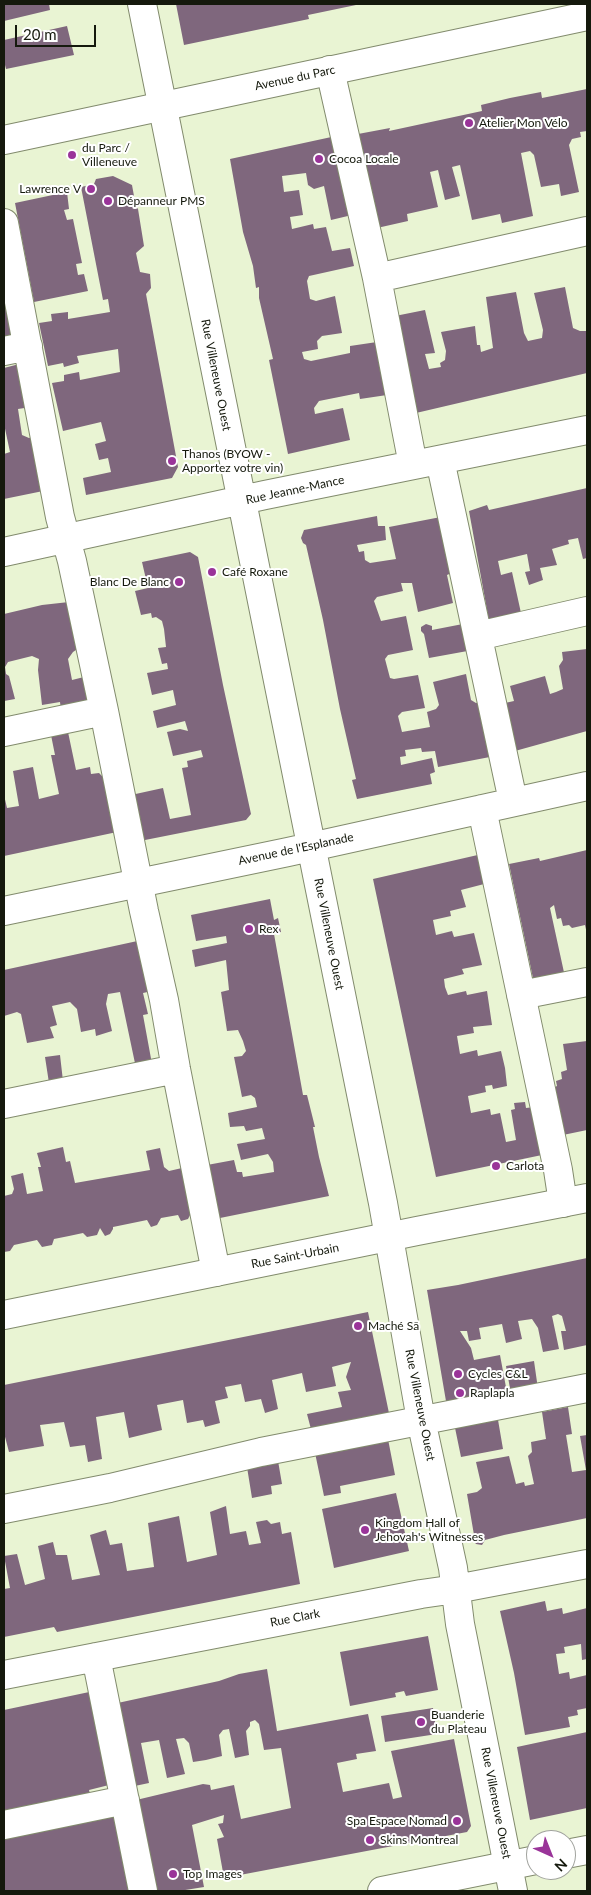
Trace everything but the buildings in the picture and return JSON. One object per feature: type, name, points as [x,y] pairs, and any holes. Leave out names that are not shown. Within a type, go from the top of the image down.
[{"type":"street","name":"Rue Villeneuve Ouest","points":[[142,4],[388,1237],[456,1589],[460,1624],[511,1878]]},
{"type":"street","name":"Avenue du Parc","points":[[4,140],[587,16]]},
{"type":"street","points":[[330,70],[376,278],[413,465]]},
{"type":"street","points":[[4,222],[16,349],[66,538],[104,711],[164,1000],[216,1272]]},
{"type":"street","points":[[376,278],[587,232]]},
{"type":"street","name":"Rue Jeanne-Mance","points":[[4,552],[587,430]]},
{"type":"street","points":[[440,460],[514,801]]},
{"type":"street","points":[[478,636],[587,611]]},
{"type":"street","points":[[4,732],[104,711]]},
{"type":"street","name":"Avenue de l'Esplanade","points":[[4,911],[587,786]]},
{"type":"street","points":[[482,809],[558,1170],[575,1200]]},
{"type":"street","points":[[521,995],[587,982]]},
{"type":"street","points":[[4,1104],[176,1069]]},
{"type":"street","name":"Rue Saint-Urbain","points":[[4,1315],[575,1200]]},
{"type":"street","points":[[4,1509],[110,1488],[261,1452],[587,1388]]},
{"type":"street","name":"Rue Clark","points":[[4,1675],[426,1592],[456,1589],[587,1564]]},
{"type":"street","points":[[96,1657],[143,1891]]},
{"type":"street","points":[[4,1825],[125,1800]]},
{"type":"street","points":[[382,1891],[511,1878],[526,1867]]},
{"type":"place","name":"Atelier Mon Vélo","points":[[469,123]]},
{"type":"place","name":"du Parc / Villeneuve","points":[[72,155]]},
{"type":"place","name":"Cocoa Locale","points":[[319,159]]},
{"type":"place","name":"Lawrence V","points":[[91,189]]},
{"type":"place","name":"Dépanneur PMS","points":[[108,201]]},
{"type":"place","name":"Thanos (BYOW - Apportez votre vin)","points":[[172,461]]},
{"type":"place","name":"Café Roxane","points":[[212,572]]},
{"type":"place","name":"Blanc De Blanc","points":[[179,582]]},
{"type":"place","name":"Rex","points":[[249,929]]},
{"type":"place","name":"Carlota","points":[[496,1166]]},
{"type":"place","name":"Maché Sā","points":[[358,1326]]},
{"type":"place","name":"Cycles C&L","points":[[458,1374]]},
{"type":"place","name":"Raplapla","points":[[460,1393]]},
{"type":"place","name":"Kingdom Hall of Jehovah's Witnesses","points":[[365,1530]]},
{"type":"place","name":"Buanderie du Plateau","points":[[421,1722]]},
{"type":"place","name":"Spa Espace Nomad","points":[[457,1821]]},
{"type":"place","name":"Skins Montreal","points":[[370,1840]]},
{"type":"place","name":"Top Images","points":[[173,1874]]}]
